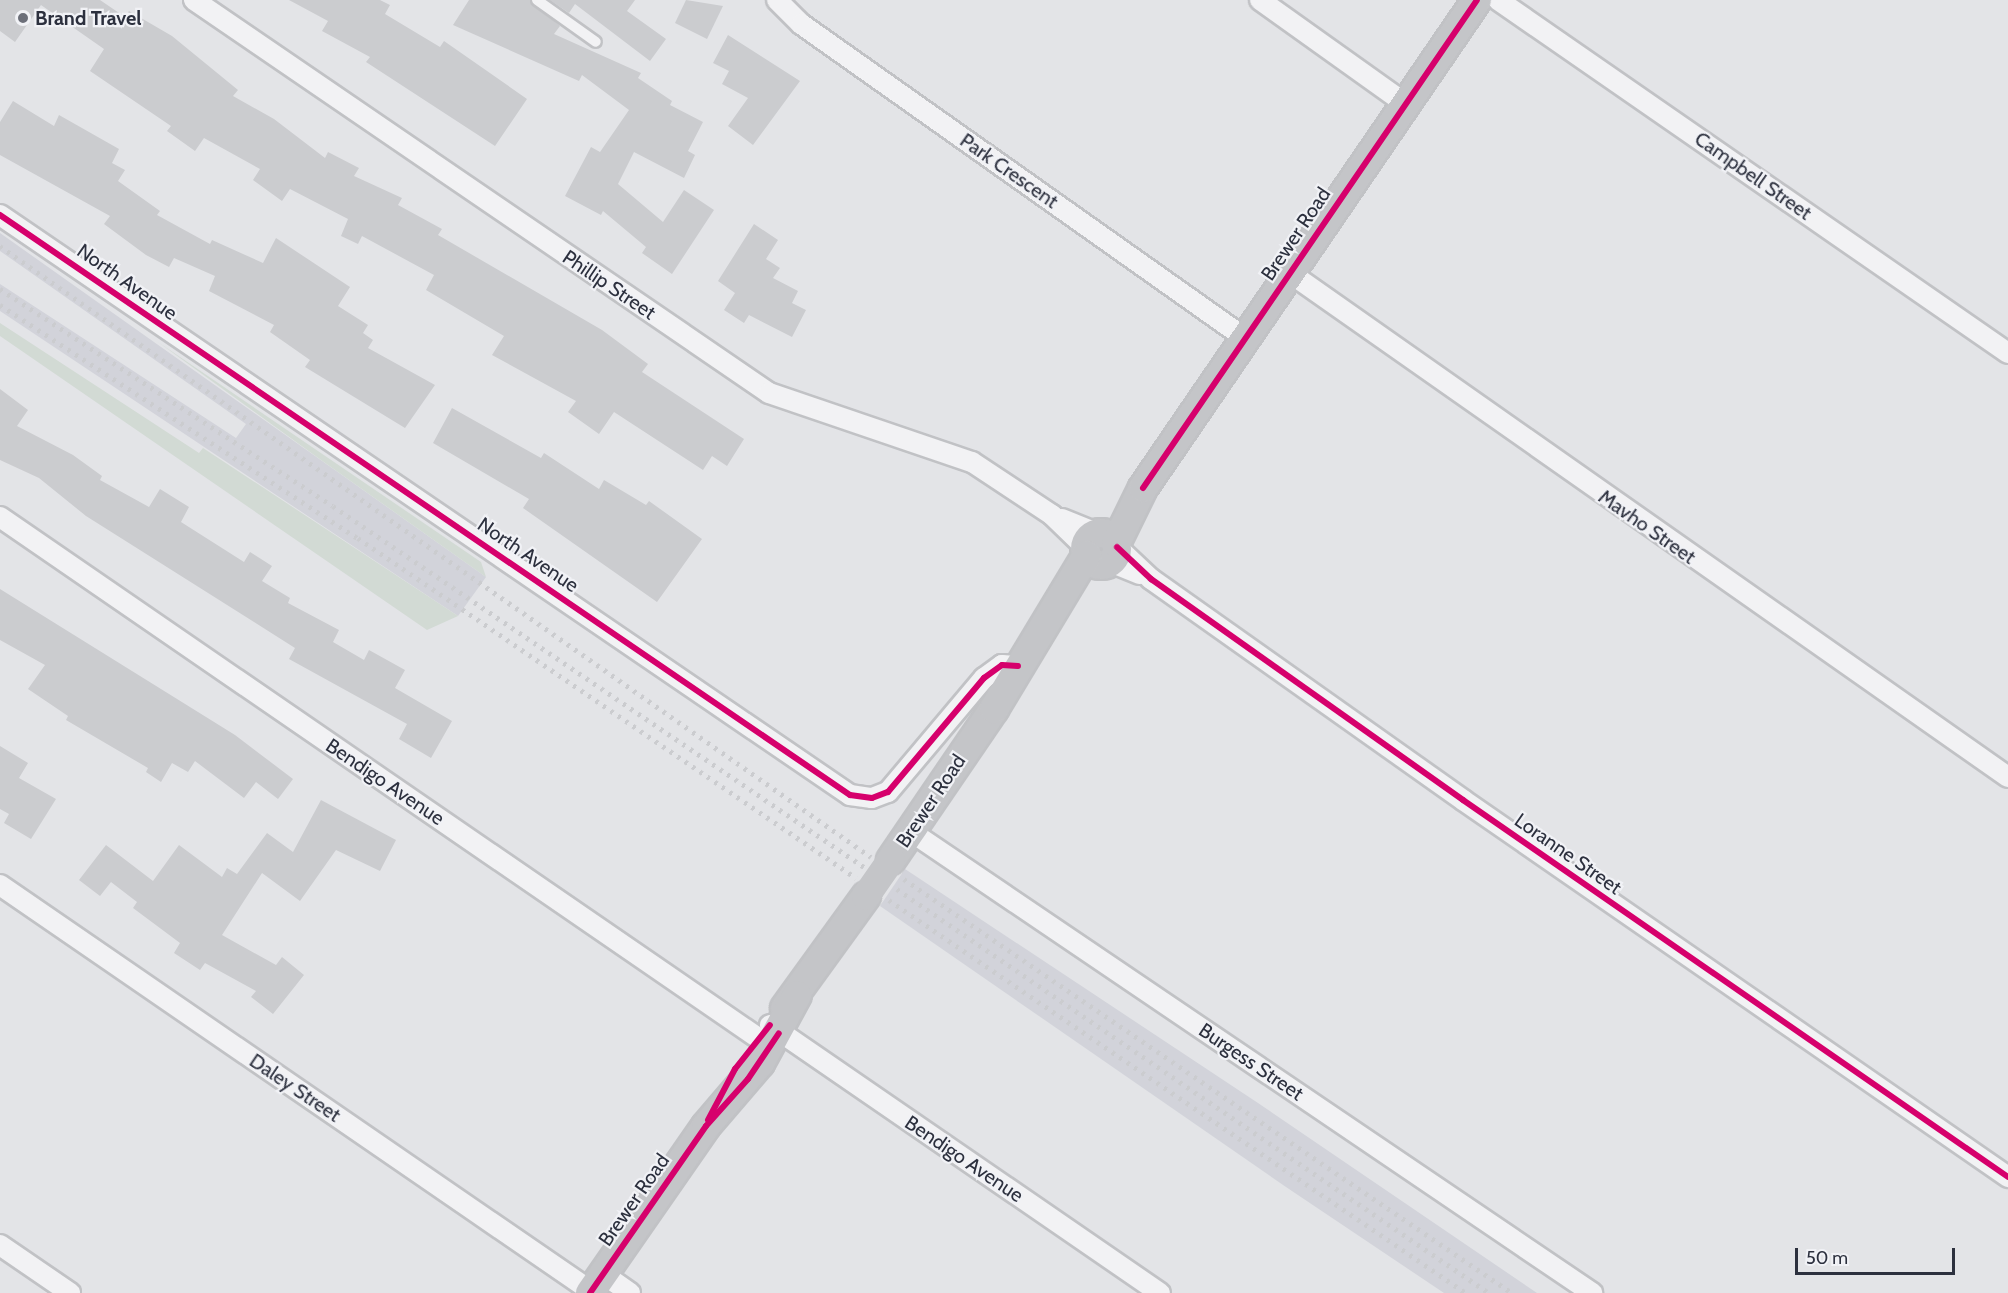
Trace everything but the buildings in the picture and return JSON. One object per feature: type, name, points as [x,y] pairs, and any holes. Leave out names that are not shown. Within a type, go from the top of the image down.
[{"type":"street","name":"Phillip Street","points":[[194,0],[769,393],[972,462],[1102,548]]},
{"type":"street","name":"Park Crescent","points":[[777,0],[801,24],[1245,338]]},
{"type":"street","points":[[1260,0],[1406,104]]},
{"type":"street","name":"Brewer Road","points":[[595,1286],[706,1126],[718,1096],[769,1035],[891,860],[1060,604],[1102,548],[1476,0]]},
{"type":"street","name":"Campbell Street","points":[[1498,0],[2008,353]]},
{"type":"street","name":"North Avenue","points":[[0,215],[850,795],[872,798],[888,792],[984,678],[1002,664],[1018,666]]},
{"type":"street","name":"Mavho Street","points":[[1290,273],[2008,777]]},
{"type":"street","name":"Bendigo Avenue","points":[[0,518],[769,1035],[1160,1293]]},
{"type":"street","name":"Loranne Street","points":[[1102,548],[1151,579],[1659,939],[2008,1177]]},
{"type":"street","name":"Burgess Street","points":[[910,831],[1592,1293]]},
{"type":"street","name":"Daley Street","points":[[0,885],[595,1286],[630,1293]]},
{"type":"street","points":[[0,1245],[70,1293]]},
{"type":"lane","points":[[537,0],[596,42]]},
{"type":"shaded area","points":[[0,233],[486,577],[458,616],[0,311],[0,284],[236,438],[246,424],[0,251]]},
{"type":"shaded area","points":[[0,323],[199,453],[203,448],[458,616],[427,630],[0,336]]},
{"type":"shaded area","points":[[158,342],[481,562],[486,577],[321,460]]},
{"type":"shaded area","points":[[905,869],[1258,1103],[1537,1293],[1444,1293],[1286,1187],[880,906]]},
{"type":"railway","points":[[0,246],[871,857]]},
{"type":"railway","points":[[0,289],[333,506],[864,867]]},
{"type":"railway","points":[[0,305],[358,538],[856,878]]},
{"type":"railway","points":[[904,879],[1512,1293]]},
{"type":"railway","points":[[897,889],[1489,1293]]},
{"type":"railway","points":[[889,900],[1466,1293]]},
{"type":"cycle path","points":[[1143,488],[1477,0]]},
{"type":"cycle path","points":[[0,215],[850,795],[872,798],[888,792],[984,678],[1002,665],[1018,666]]},
{"type":"cycle path","points":[[1117,547],[1151,579],[1463,800],[2008,1177]]},
{"type":"cycle path","points":[[708,1120],[735,1069],[770,1025]]},
{"type":"cycle path","points":[[590,1293],[706,1126],[748,1079],[779,1033]]},
{"type":"place","name":"Brand Travel","points":[[23,18]]}]
